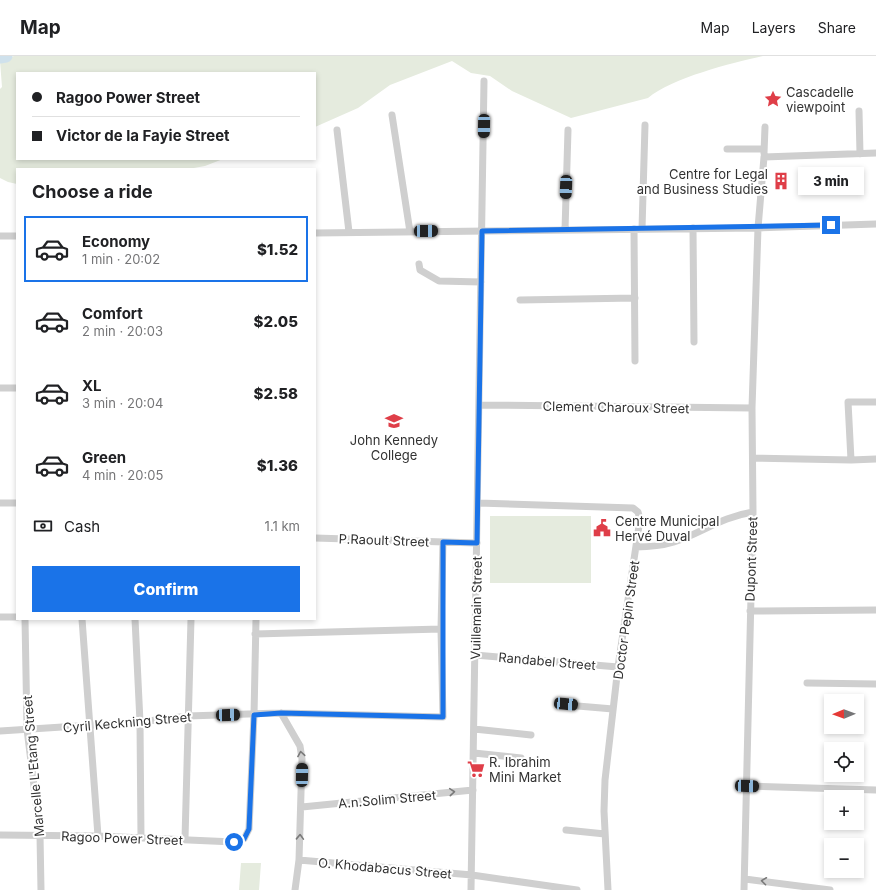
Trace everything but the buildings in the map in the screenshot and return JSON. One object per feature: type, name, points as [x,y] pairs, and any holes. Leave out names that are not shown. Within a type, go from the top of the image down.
[{"type":"street","name":"Vuillemain Street","points":[[471,890],[484,81]]},
{"type":"street","points":[[859,111],[860,154]]},
{"type":"street","points":[[392,115],[410,232]]},
{"type":"street","points":[[635,361],[635,298],[645,125]]},
{"type":"street","name":"Dupont Street","points":[[744,890],[753,512],[752,408],[758,228],[765,127]]},
{"type":"street","points":[[337,130],[349,232]]},
{"type":"street","points":[[565,230],[568,130]]},
{"type":"street","points":[[727,149],[764,149]]},
{"type":"street","points":[[764,157],[876,153]]},
{"type":"street","points":[[316,233],[758,228],[876,224]]},
{"type":"street","points":[[694,228],[694,342]]},
{"type":"street","points":[[0,236],[16,236]]},
{"type":"street","points":[[419,264],[420,270],[439,281],[481,282]]},
{"type":"street","points":[[520,300],[635,298]]},
{"type":"street","points":[[0,388],[16,388]]},
{"type":"street","points":[[851,460],[848,402],[876,402]]},
{"type":"street","name":"Clement Charoux Street","points":[[479,405],[752,408]]},
{"type":"street","points":[[753,458],[876,460]]},
{"type":"street","points":[[0,503],[16,503]]},
{"type":"street","name":"Doctor Pepin Street","points":[[478,503],[633,508],[638,512],[640,519],[618,667],[605,780],[605,834],[608,890]]},
{"type":"street","points":[[636,547],[656,546],[675,542],[735,515],[753,512]]},
{"type":"street","name":"P.Raoult Street","points":[[316,538],[477,543]]},
{"type":"street","points":[[255,634],[441,629],[443,542]]},
{"type":"street","points":[[750,611],[876,610]]},
{"type":"street","points":[[0,617],[16,617]]},
{"type":"street","name":"Marcelle L'Etang Street","points":[[25,620],[28,729],[40,835],[41,890]]},
{"type":"street","points":[[82,620],[88,726],[98,836]]},
{"type":"street","points":[[135,620],[140,722],[141,838]]},
{"type":"street","points":[[185,839],[191,620]]},
{"type":"street","points":[[254,715],[256,620]]},
{"type":"street","name":"Cyril Keckning Street","points":[[0,732],[140,722],[188,716],[281,713],[443,717],[441,629]]},
{"type":"street","name":"Randabel Street","points":[[475,655],[618,667]]},
{"type":"street","points":[[807,683],[876,684]]},
{"type":"street","points":[[566,704],[613,709]]},
{"type":"street","points":[[281,713],[300,746],[302,759],[302,807],[299,860],[295,890]]},
{"type":"street","name":"Ragoo Power Street","points":[[0,835],[98,836],[234,842],[244,839],[249,829],[254,715]]},
{"type":"street","points":[[474,730],[531,735]]},
{"type":"street","points":[[474,753],[521,758]]},
{"type":"street","points":[[747,786],[876,790]]},
{"type":"street","name":"A.n.Solim Street","points":[[302,807],[473,790]]},
{"type":"street","points":[[566,830],[605,834]]},
{"type":"street","name":"O. Khodabacus Street","points":[[299,860],[472,875],[577,890]]},
{"type":"street","points":[[745,879],[830,890]]},
{"type":"shaded area","points":[[14,56],[763,56],[702,72],[672,84],[648,98],[571,118],[512,91],[490,76],[471,73],[452,61],[390,85],[358,108],[316,127],[316,72],[16,72],[16,160],[220,160],[205,166],[194,168],[16,168],[16,184],[0,178],[0,89],[2,87],[0,61]]},
{"type":"shaded area","points":[[490,516],[591,516],[591,583],[490,583]]},
{"type":"shaded area","points":[[241,863],[261,863],[259,890],[239,890]]},
{"type":"waterway","points":[[0,57],[6,56]]},
{"type":"place","name":"Cascadelle viewpoint","points":[[773,99]]},
{"type":"place","name":"Centre for Legal and Business Studies","points":[[781,181]]},
{"type":"place","name":"John Kennedy College","points":[[394,421]]},
{"type":"place","name":"Centre Municipal Hervé Duval","points":[[602,528]]},
{"type":"place","name":"R. Ibrahim Mini Market","points":[[476,769]]},
{"type":"route","points":[[234,842],[244,839],[249,829],[254,715],[281,713],[443,717],[444,703],[441,629],[443,542],[477,543],[482,231],[758,228],[831,225]]}]
